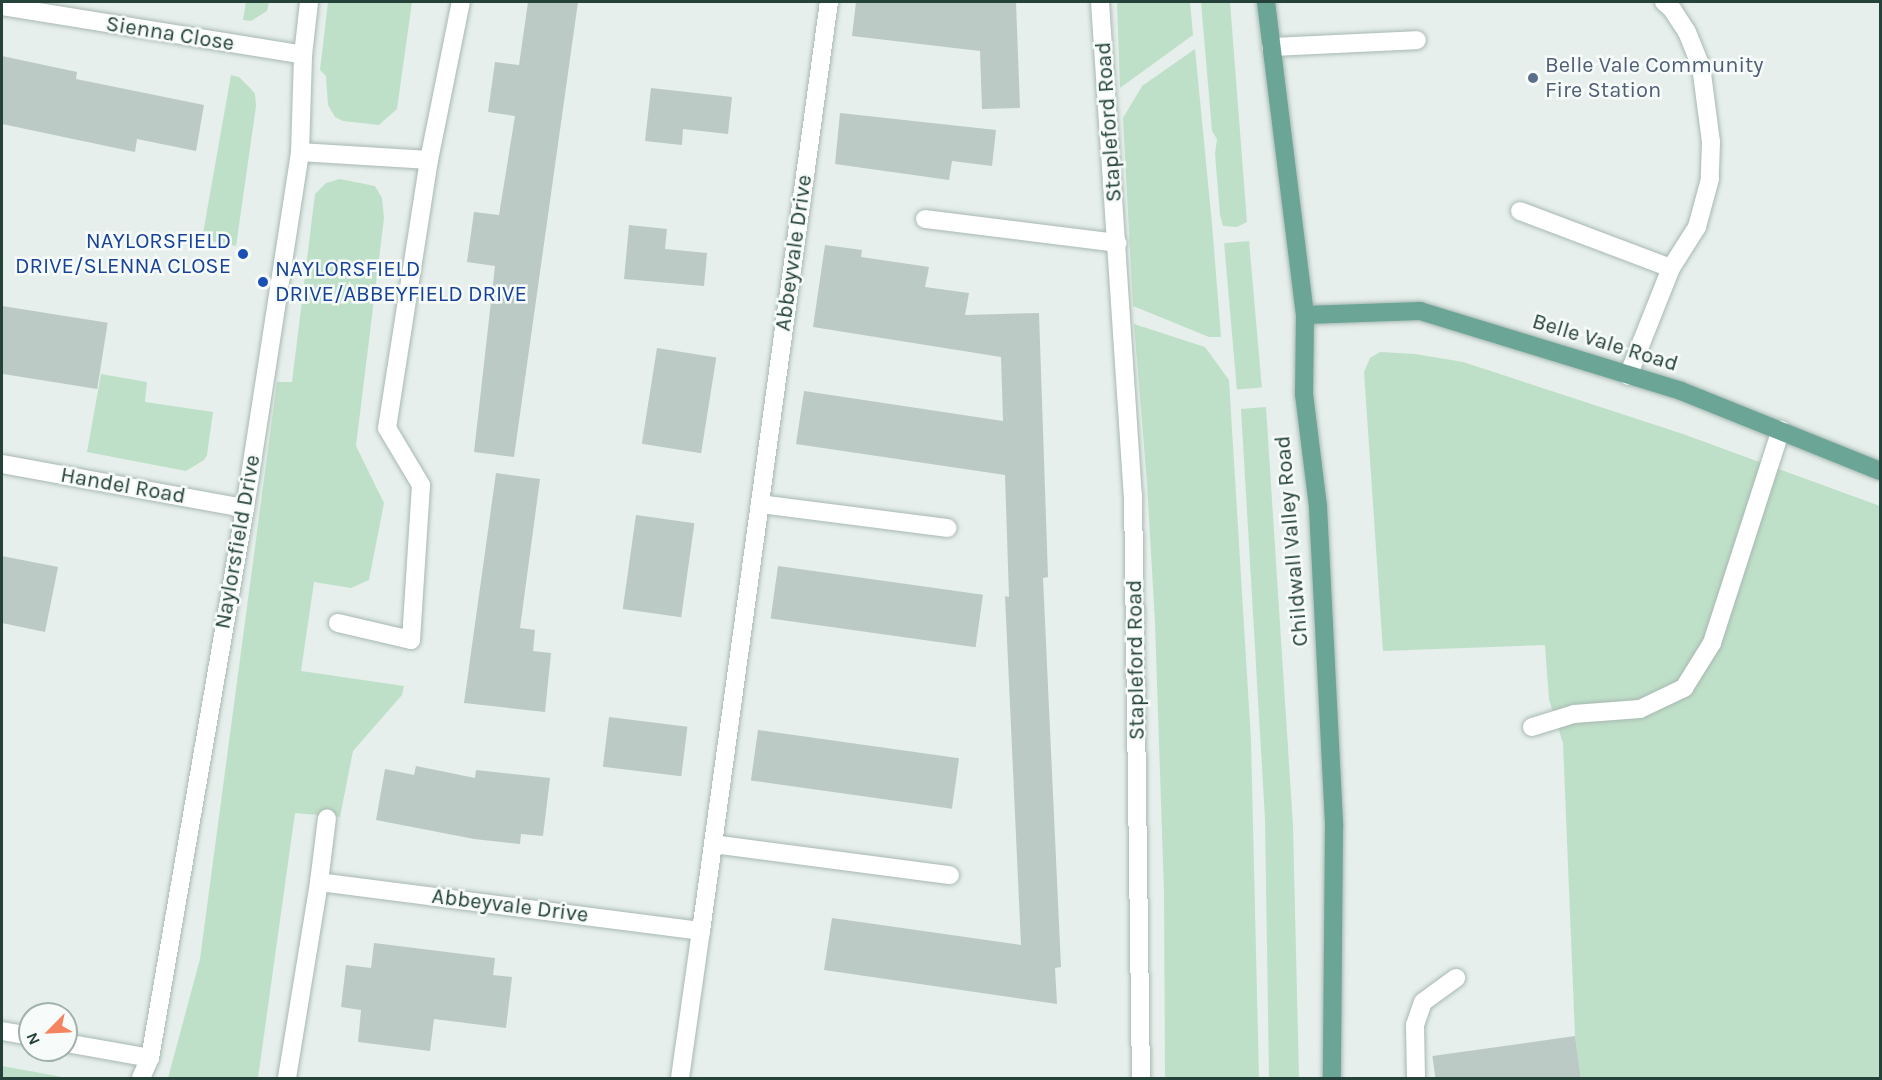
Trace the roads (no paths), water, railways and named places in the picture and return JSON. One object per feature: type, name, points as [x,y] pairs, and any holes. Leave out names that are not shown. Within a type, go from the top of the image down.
[{"type":"main road","name":"Childwall Valley Road","points":[[1266,2],[1305,315],[1304,394],[1318,507],[1334,828],[1332,1078]]},
{"type":"main road","name":"Belle Vale Road","points":[[1305,315],[1420,311],[1681,391],[1881,471]]},
{"type":"street","name":"Naylorsfield Drive","points":[[141,1078],[150,1058],[245,508],[300,152],[303,55],[309,2]]},
{"type":"street","points":[[338,623],[411,640],[421,485],[387,428],[429,160],[461,2]]},
{"type":"street","name":"Abbeyvale Drive","points":[[680,1078],[829,2]]},
{"type":"street","name":"Stapleford Road","points":[[1100,2],[1118,243],[1133,494],[1141,1078]]},
{"type":"street","points":[[1628,376],[1671,268],[1697,227],[1710,179],[1711,142],[1701,66],[1687,32],[1672,9],[1664,2]]},
{"type":"street","name":"Sienna Close","points":[[2,6],[303,55]]},
{"type":"street","points":[[1271,47],[1417,40]]},
{"type":"street","points":[[300,152],[429,160]]},
{"type":"street","points":[[1520,211],[1671,268]]},
{"type":"street","points":[[925,219],[1118,243]]},
{"type":"street","points":[[1532,727],[1574,714],[1640,709],[1684,688],[1712,643],[1781,430]]},
{"type":"street","name":"Handel Road","points":[[2,464],[245,508]]},
{"type":"street","points":[[760,504],[947,528]]},
{"type":"street","points":[[286,1078],[319,882],[327,818]]},
{"type":"street","points":[[713,844],[950,875]]},
{"type":"street","name":"Abbeyvale Drive","points":[[319,882],[701,931]]},
{"type":"street","points":[[1416,1078],[1414,1025],[1423,1002],[1456,978]]},
{"type":"street","points":[[2,1031],[18,1034]]},
{"type":"street","points":[[78,1045],[150,1058]]},
{"type":"place","name":"Belle Vale Community Fire Station","points":[[1533,78]]},
{"type":"place","name":"NAYLORSFIELD DRIVE/SLENNA CLOSE","points":[[243,254]]},
{"type":"place","name":"NAYLORSFIELD DRIVE/ABBEYFIELD DRIVE","points":[[263,282]]}]
